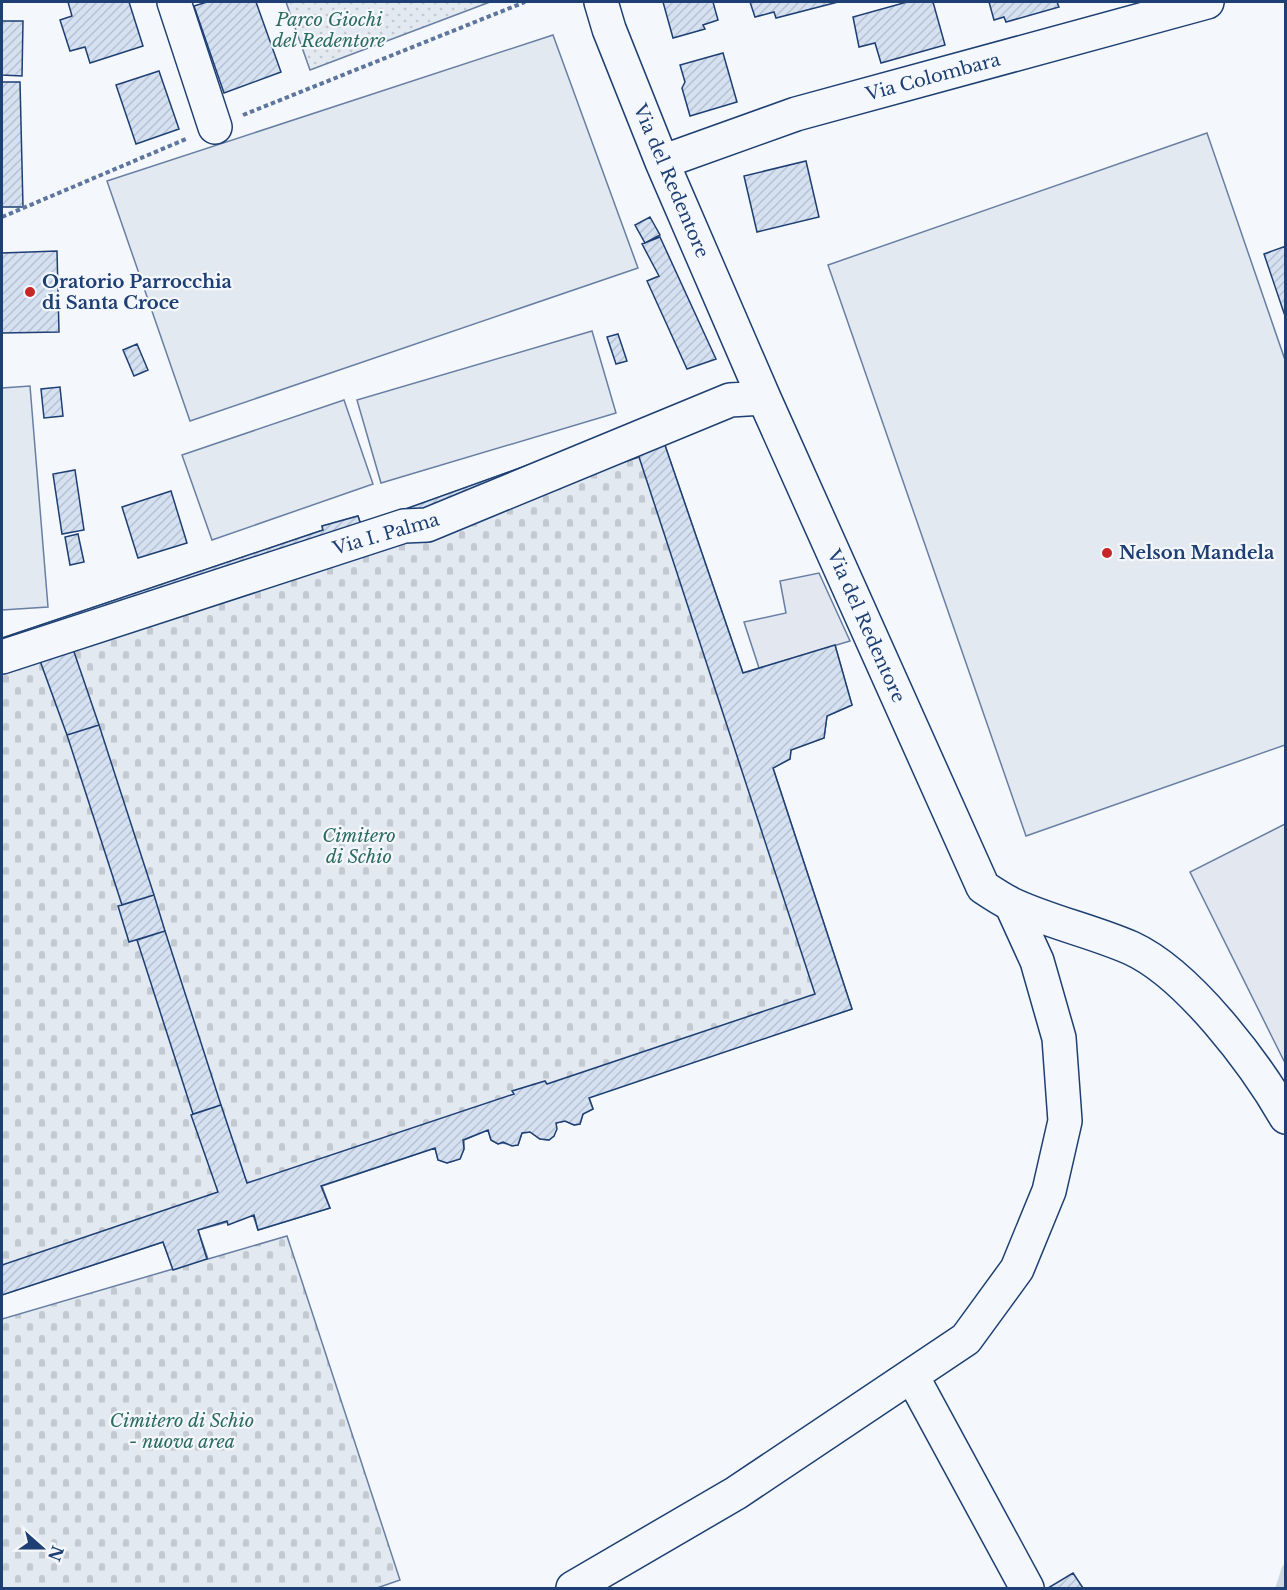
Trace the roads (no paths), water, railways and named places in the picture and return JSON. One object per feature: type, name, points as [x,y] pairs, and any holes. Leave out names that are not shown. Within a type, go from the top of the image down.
[{"type":"street","points":[[174,2],[215,126]]},
{"type":"street","name":"Via del Redentore","points":[[601,2],[662,162],[764,398],[983,887],[1011,904],[1132,949],[1169,973],[1213,1015],[1269,1088],[1286,1118]]},
{"type":"street","name":"Via Colombara","points":[[662,162],[796,114],[1207,2]]},
{"type":"street","name":"Via I. Palma","points":[[2,657],[404,526],[427,525],[730,400],[764,398]]},
{"type":"street","points":[[573,1588],[736,1493],[966,1338],[1017,1269],[1049,1191],[1065,1121],[1059,1038],[1037,962],[1011,904]]},
{"type":"street","points":[[912,1376],[1027,1588]]},
{"type":"waterway","points":[[1280,1588],[1286,1569]]},
{"type":"place","name":"Oratorio Parrocchia di Santa Croce","points":[[30,292]]},
{"type":"place","name":"Nelson Mandela","points":[[1107,553]]},
{"type":"park label","name":"Parco Giochi del Redentore","points":[[329,30]]},
{"type":"park label","name":"Cimitero di Schio","points":[[359,846]]},
{"type":"park label","name":"Cimitero di Schio - nuova area","points":[[182,1431]]}]
